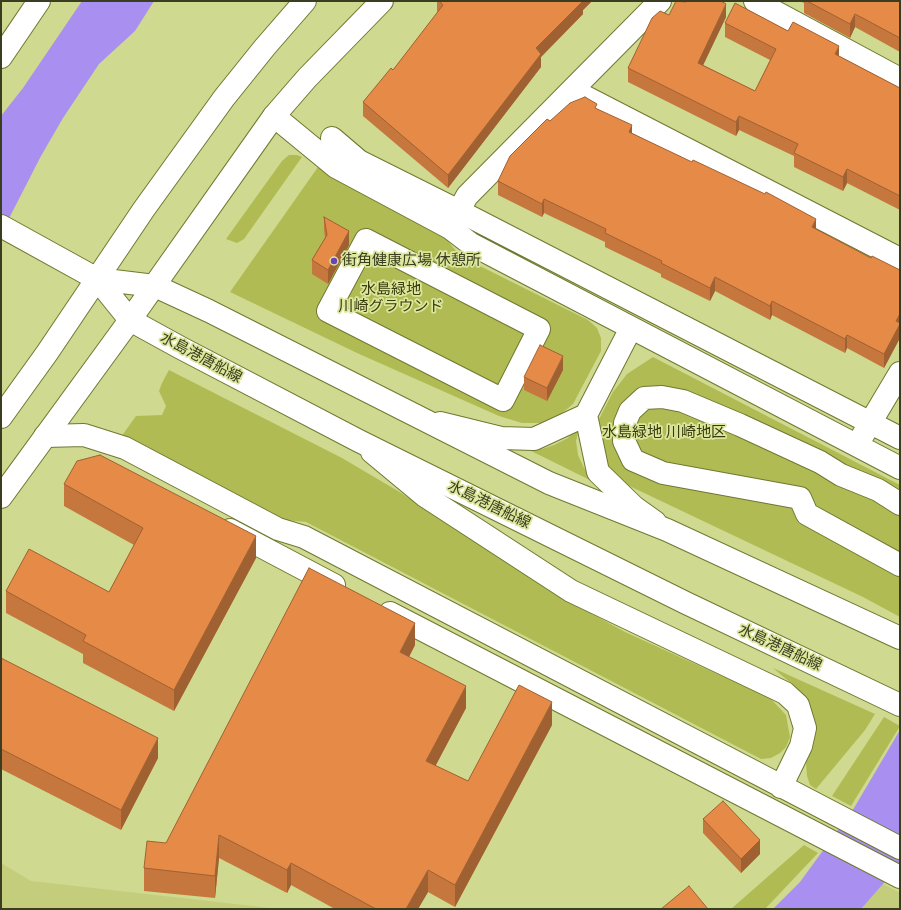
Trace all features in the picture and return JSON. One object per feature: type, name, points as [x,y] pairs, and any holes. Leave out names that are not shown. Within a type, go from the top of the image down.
[{"type":"street","points":[[1,57],[39,1]]},
{"type":"street","points":[[1,417],[47,353],[144,209],[224,98],[265,47],[305,1]]},
{"type":"street","points":[[1,497],[130,320],[274,116],[307,78],[382,1]]},
{"type":"street","points":[[454,219],[467,196],[660,1]]},
{"type":"street","points":[[755,1],[900,79]]},
{"type":"street","points":[[574,88],[900,253]]},
{"type":"street","points":[[574,88],[900,259]]},
{"type":"street","points":[[274,116],[336,167],[454,219],[900,438]]},
{"type":"street","points":[[332,138],[359,161],[454,219],[471,244],[900,468]]},
{"type":"street","name":"水島港唐船線","points":[[1,226],[97,279],[154,286],[209,311],[549,483],[667,530],[900,638]]},
{"type":"street","points":[[366,240],[539,329],[503,400],[328,311],[366,240]]},
{"type":"street","name":"水島港唐船線","points":[[97,279],[130,320],[359,441],[686,603],[900,705]]},
{"type":"street","points":[[425,420],[502,438],[534,439],[586,416],[631,328]]},
{"type":"street","points":[[857,446],[900,373]]},
{"type":"street","points":[[900,504],[878,490],[842,475],[820,462],[740,425],[683,401],[662,397],[644,398],[630,411],[625,423],[624,441],[633,460],[663,473],[800,498],[807,514],[900,565]]},
{"type":"street","points":[[586,416],[598,472],[634,507],[667,530]]},
{"type":"street","points":[[45,436],[84,435],[125,448],[278,529],[304,537],[900,848]]},
{"type":"street","points":[[359,441],[425,496],[571,590],[785,693],[798,705],[805,728],[801,746],[781,786]]},
{"type":"street","points":[[213,522],[900,878]]},
{"type":"shaded area","points":[[82,1],[154,1],[135,31],[99,64],[63,118],[41,156],[1,234],[1,116],[23,88]]},
{"type":"shaded area","points":[[900,730],[900,861],[883,884],[861,909],[773,909],[800,882],[854,808]]},
{"type":"shaded area","points":[[1,863],[31,881],[279,909],[1,909]]},
{"type":"shaded area","points":[[883,884],[900,893],[900,909],[861,909]]},
{"type":"green space","points":[[289,155],[297,155],[302,157],[244,239],[237,243],[226,239],[282,161]]},
{"type":"green space","name":"水島緑地 川崎地区","points":[[318,167],[439,230],[460,256],[588,320],[597,328],[601,338],[601,351],[573,404],[561,414],[544,423],[522,423],[499,416],[357,353],[230,292]]},
{"type":"green space","name":"水島緑地 川崎地区","points":[[653,357],[900,485],[900,617],[863,597],[621,482],[607,464],[597,423],[613,392],[627,374]]},
{"type":"green space","points":[[169,370],[342,458],[398,491],[552,592],[625,632],[770,698],[786,715],[790,737],[786,747],[780,753],[771,758],[761,759],[306,522],[276,519],[121,437],[136,416],[162,415],[166,406],[159,391]]},
{"type":"green space","points":[[580,424],[576,441],[578,455],[584,468],[594,482],[527,449],[542,449],[554,445],[568,438]]},
{"type":"green space","points":[[773,668],[875,714],[865,730],[816,789],[810,785],[807,776],[806,763],[813,746],[815,730],[812,712],[803,696],[792,684]]},
{"type":"green space","points":[[884,717],[900,726],[851,806],[832,796]]},
{"type":"green space","points":[[804,845],[818,853],[765,909],[731,909]]},
{"type":"building","points":[[439,1],[583,1],[536,48],[541,54],[448,175],[363,102],[391,68],[393,70],[443,5]]},
{"type":"building","points":[[676,1],[721,1],[726,4],[698,63],[755,91],[776,49],[725,23],[735,3],[788,31],[793,22],[839,46],[835,54],[900,88],[900,196],[847,169],[843,177],[794,153],[798,144],[739,116],[736,122],[628,68],[652,18],[660,11],[669,15]]},
{"type":"building","points":[[807,1],[900,1],[900,38],[855,14],[850,24]]},
{"type":"building","points":[[585,97],[597,104],[595,108],[632,125],[629,132],[765,194],[766,192],[816,219],[812,227],[871,258],[872,256],[900,270],[900,314],[896,321],[900,324],[884,354],[847,335],[845,339],[772,301],[770,306],[715,277],[710,288],[661,263],[662,261],[605,233],[606,229],[544,199],[542,204],[498,181],[510,156],[547,119],[550,121],[570,103]]},
{"type":"building","points":[[324,217],[349,231],[328,270],[312,260],[327,235]]},
{"type":"building","points":[[540,345],[563,356],[547,388],[524,377]]},
{"type":"building","points":[[100,455],[256,536],[174,690],[83,641],[86,635],[6,591],[29,549],[109,592],[143,528],[64,484],[77,461]]},
{"type":"building","points":[[309,568],[415,623],[400,652],[466,686],[426,761],[468,781],[519,685],[552,702],[455,885],[428,870],[406,909],[376,909],[291,863],[287,870],[219,835],[215,876],[144,868],[147,841],[166,843]]},
{"type":"building","points":[[1,658],[158,738],[121,810],[1,749]]},
{"type":"building","points":[[723,801],[760,840],[741,859],[703,819]]},
{"type":"building","points":[[689,886],[708,909],[661,909]]},
{"type":"place","name":"街角健康広場 休憩所","points":[[334,261]]},
{"type":"park label","name":"水島緑地 川崎グラウンド","points":[[391,298]]}]
